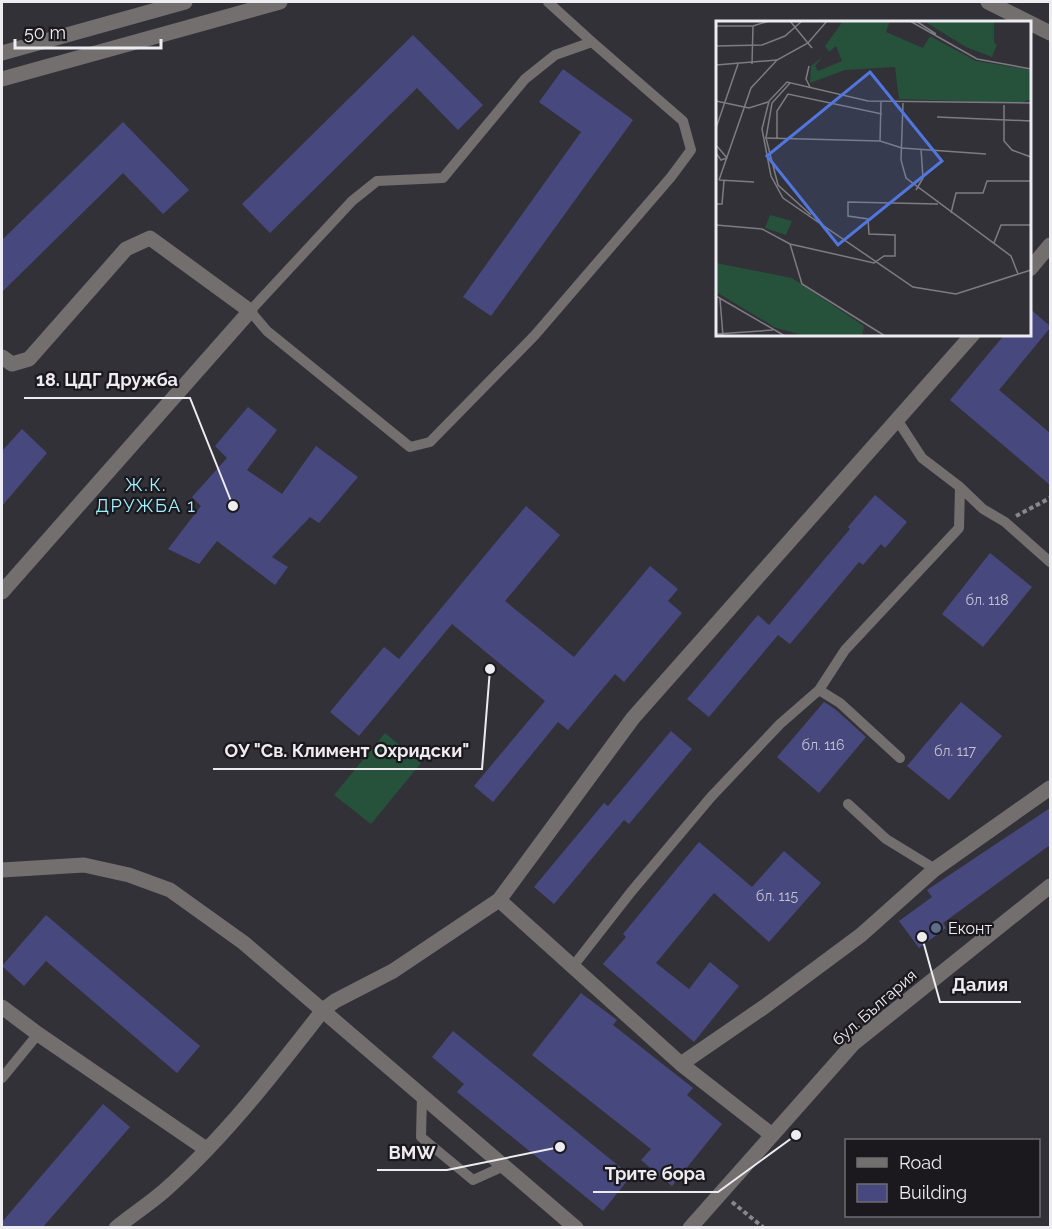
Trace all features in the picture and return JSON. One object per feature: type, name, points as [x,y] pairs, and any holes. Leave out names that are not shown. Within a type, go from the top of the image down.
[{"type":"street","points":[[2,53],[185,2]]},
{"type":"street","points":[[2,79],[280,2]]},
{"type":"street","points":[[988,2],[1026,21]]},
{"type":"street","points":[[1031,24],[1050,33]]},
{"type":"street","points":[[2,357],[12,364],[29,359],[126,249],[150,238],[250,311],[2,592]]},
{"type":"street","points":[[1031,267],[1048,252]]},
{"type":"street","points":[[116,1227],[164,1191],[207,1149],[264,1084],[323,1010],[335,1001],[393,971],[499,900],[633,718],[971,336]]},
{"type":"street","points":[[681,1064],[764,1007],[861,935],[935,869],[1050,788]]},
{"type":"street","points":[[2,870],[84,865],[129,875],[170,890],[244,943],[576,1227]]},
{"type":"street","name":"бул. България","points":[[690,1227],[722,1194],[853,1044],[1050,886]]},
{"type":"street","points":[[499,900],[574,965],[681,1064],[772,1136]]},
{"type":"street","points":[[2,1007],[207,1149]]},
{"type":"lane","points":[[548,2],[683,121],[691,150],[671,177],[535,335],[430,442],[410,447],[267,331],[250,311],[352,201],[377,181],[443,178],[525,79],[555,55],[592,42]]},
{"type":"lane","points":[[898,421],[922,458],[960,487],[983,509],[1005,522],[1050,562]]},
{"type":"lane","points":[[574,965],[631,891],[711,797],[780,724],[819,690],[845,650],[959,528],[960,487]]},
{"type":"lane","points":[[819,690],[840,703],[900,758]]},
{"type":"lane","points":[[848,804],[886,839],[935,869]]},
{"type":"lane","points":[[2,1078],[38,1034]]},
{"type":"lane","points":[[422,1095],[421,1137],[473,1180],[504,1166]]},
{"type":"path","points":[[1005,522],[1050,498]]},
{"type":"path","points":[[722,1194],[764,1227]]},
{"type":"green space","points":[[385,733],[421,763],[371,824],[334,795]]},
{"type":"building","points":[[413,35],[483,105],[458,130],[417,88],[270,233],[242,204]]},
{"type":"building","points":[[563,69],[633,120],[491,316],[463,297],[581,132],[539,102]]},
{"type":"building","points":[[123,122],[189,190],[163,214],[123,173],[2,292],[2,240]]},
{"type":"building","points":[[1031,310],[1050,328],[999,390],[1050,433],[1050,485],[950,400],[1003,336],[1031,336]]},
{"type":"building","points":[[248,407],[277,430],[247,470],[282,494],[316,446],[358,477],[319,523],[310,517],[272,557],[288,567],[275,585],[217,541],[199,564],[168,549],[201,506],[192,497],[227,458],[215,446]]},
{"type":"building","points":[[22,429],[47,453],[2,506],[2,451]]},
{"type":"building","points":[[875,495],[907,522],[885,548],[881,544],[863,565],[859,562],[790,644],[778,635],[709,717],[687,699],[758,615],[769,625],[850,529],[848,527]]},
{"type":"building","points":[[526,506],[560,535],[505,601],[574,657],[650,566],[678,589],[668,601],[682,613],[624,682],[615,674],[568,730],[558,722],[493,802],[474,786],[545,701],[452,624],[359,736],[330,712],[384,647],[399,659]]},
{"type":"building","points":[[990,553],[1032,587],[983,647],[942,614]]},
{"type":"building","points":[[824,702],[866,737],[819,793],[777,757]]},
{"type":"building","points":[[961,702],[1002,736],[949,800],[907,766]]},
{"type":"building","points":[[671,731],[692,749],[629,824],[624,820],[554,904],[534,887],[604,803],[608,806]]},
{"type":"building","points":[[1050,808],[1050,845],[943,923],[946,928],[919,948],[899,921],[932,897],[927,890]]},
{"type":"building","points":[[699,842],[752,887],[784,851],[821,883],[769,942],[714,893],[656,963],[689,989],[710,962],[739,986],[694,1042],[603,964],[626,937],[623,934]]},
{"type":"building","points":[[46,915],[200,1046],[177,1073],[46,961],[24,986],[2,966]]},
{"type":"building","points":[[581,993],[617,1020],[613,1025],[693,1088],[687,1095],[722,1124],[672,1186],[641,1160],[651,1149],[532,1055]]},
{"type":"building","points":[[453,1031],[631,1176],[603,1211],[457,1092],[464,1084],[432,1057]]},
{"type":"building","points":[[103,1104],[130,1127],[43,1227],[2,1227],[2,1222]]},
{"type":"place","name":"18. ЦДГ Дружба","points":[[233,506]]},
{"type":"place","name":"ОУ \"Св. Климент Охридски\"","points":[[490,669]]},
{"type":"place","name":"Еконт","points":[[936,928]]},
{"type":"place","name":"Далия","points":[[922,937]]},
{"type":"place","name":"Трите бора","points":[[796,1135]]},
{"type":"place","name":"BMW","points":[[560,1147]]},
{"type":"district","name":"Ж.К. ДРУЖБА 1","points":[[146,495]]}]
